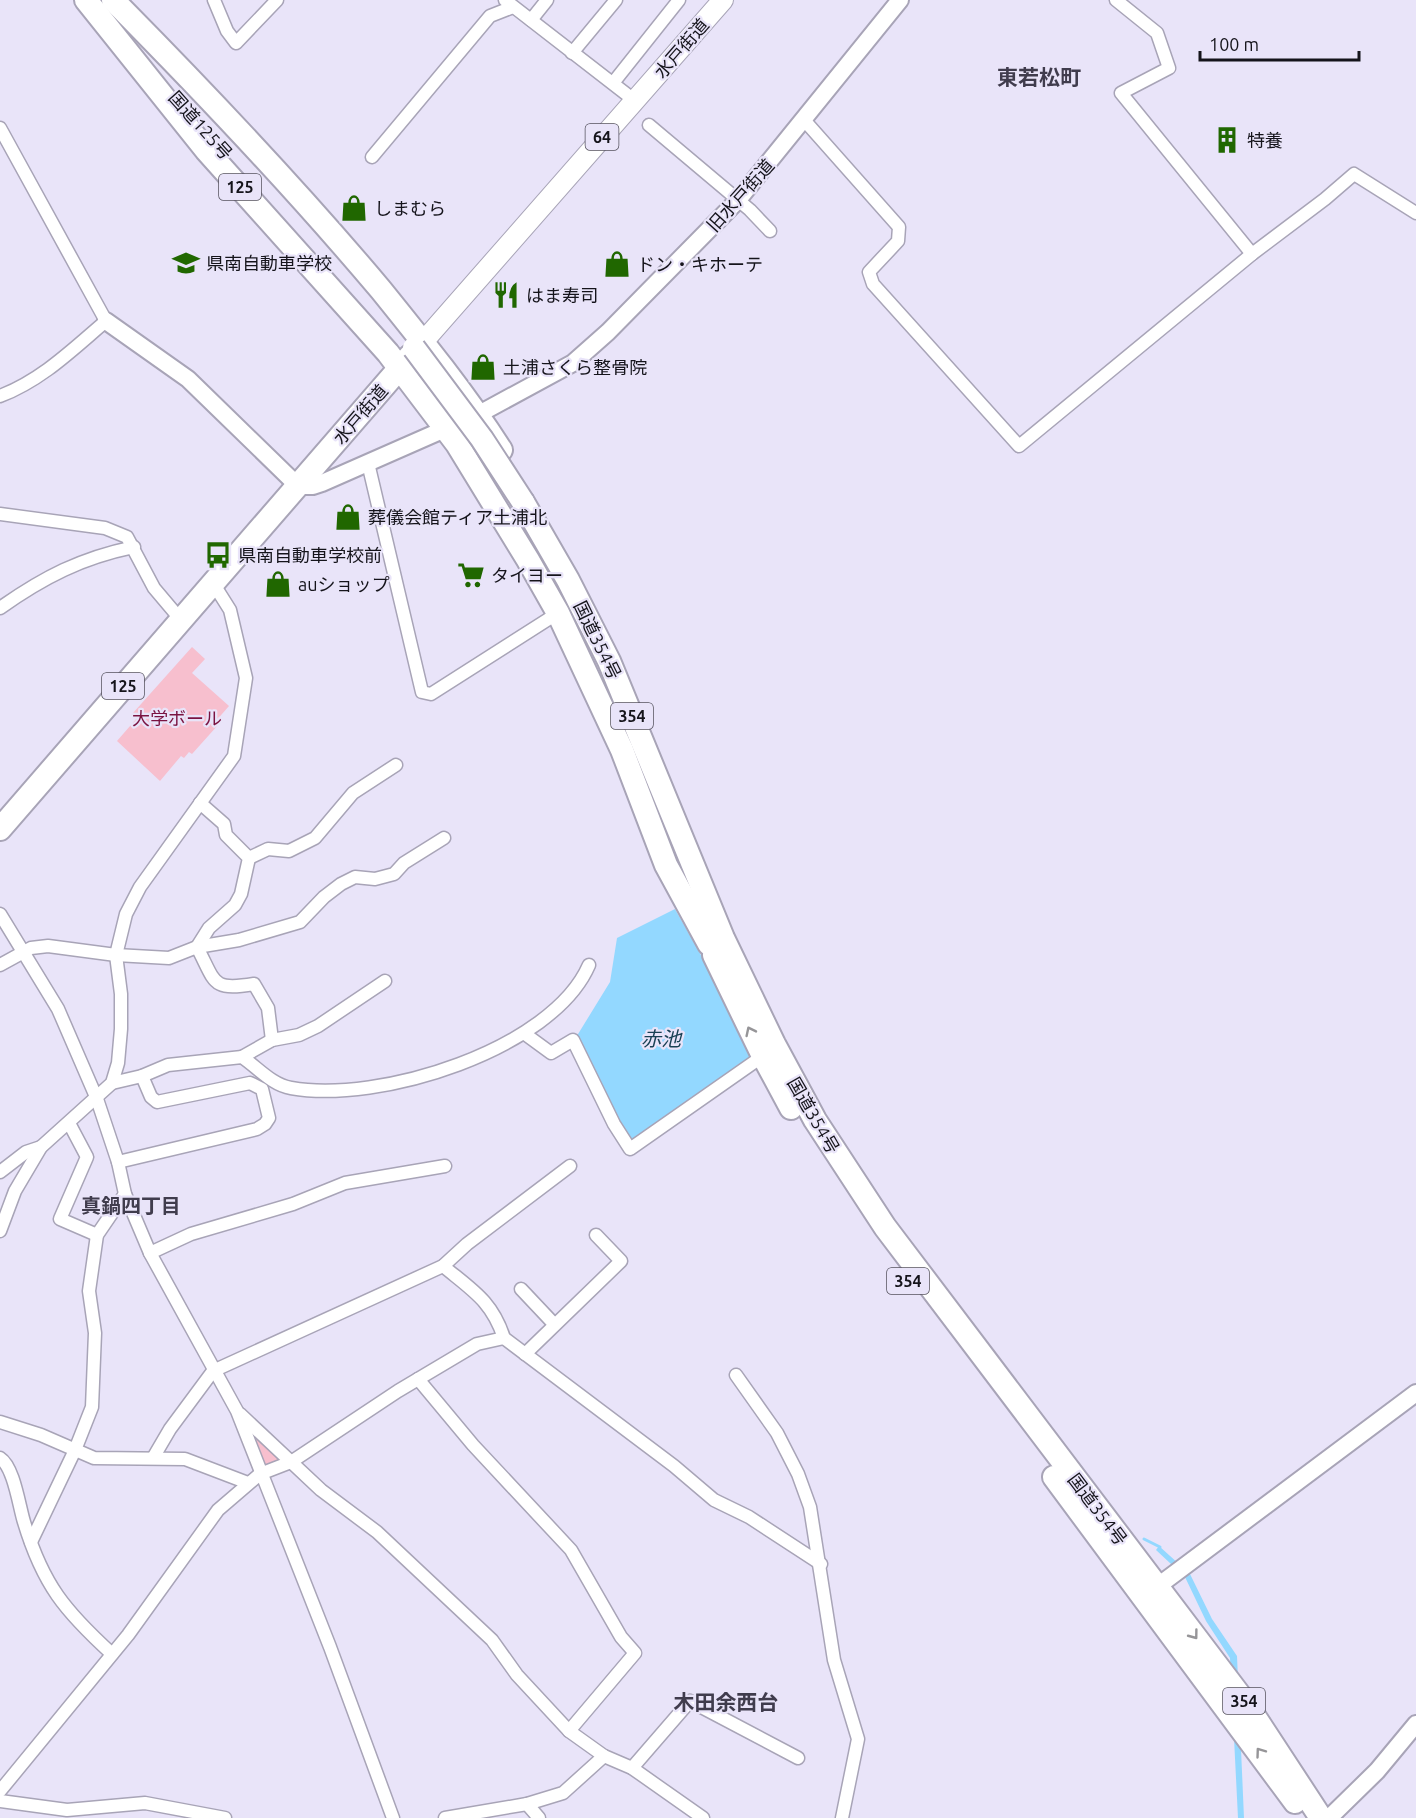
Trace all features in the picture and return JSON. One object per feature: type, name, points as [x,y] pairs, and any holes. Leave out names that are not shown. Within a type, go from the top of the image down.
[{"type":"highway","name":"国道125号","points":[[88,0],[344,275]]},
{"type":"highway","name":"125","points":[[88,0],[206,150],[411,354]]},
{"type":"highway","name":"国道125号","points":[[111,0],[411,354]]},
{"type":"highway","name":"125","points":[[111,0],[236,124],[352,256],[411,354]]},
{"type":"highway","points":[[411,354],[479,414],[568,557],[619,654],[697,852],[716,941]]},
{"type":"highway","points":[[411,354],[446,429],[528,560],[558,613],[617,739],[666,865],[716,941]]},
{"type":"highway","name":"水戸街道","points":[[0,829],[411,354]]},
{"type":"highway","name":"国道354号","points":[[411,354],[476,431],[518,506],[568,580],[609,661],[716,941],[763,1056],[805,1133],[880,1245],[1258,1748],[1304,1818]]},
{"type":"highway","name":"国道354号","points":[[716,941],[815,1120],[885,1227],[1142,1594],[1275,1743],[1321,1818]]},
{"type":"main road","name":"水戸街道","points":[[411,354],[723,0]]},
{"type":"street","points":[[214,0],[227,31],[236,43],[276,0]]},
{"type":"street","points":[[531,21],[547,0]]},
{"type":"street","points":[[572,52],[616,0]]},
{"type":"street","points":[[612,83],[679,0]]},
{"type":"street","name":"旧水戸街道","points":[[298,486],[313,486],[368,464],[479,414],[573,363],[608,332],[738,200],[900,0]]},
{"type":"street","points":[[1116,0],[1157,33],[1169,68],[1121,93],[1251,254]]},
{"type":"street","points":[[372,157],[490,16],[509,3],[634,100]]},
{"type":"street","points":[[804,121],[899,227],[898,241],[869,272],[873,284],[1019,446],[1251,254],[1325,199],[1354,174],[1416,213]]},
{"type":"street","points":[[649,125],[738,200],[770,231]]},
{"type":"street","points":[[0,128],[106,321],[188,379],[298,486]]},
{"type":"street","points":[[0,396],[22,388],[43,374],[106,321]]},
{"type":"street","points":[[335,443],[334,459],[346,472]]},
{"type":"street","points":[[368,464],[422,692],[432,694],[558,613]]},
{"type":"street","points":[[0,514],[105,528],[127,537],[154,588],[181,620]]},
{"type":"street","points":[[0,608],[66,568],[98,554],[134,547]]},
{"type":"street","points":[[0,1231],[15,1191],[42,1147],[59,1129],[97,1099],[112,1083],[118,1063],[121,1029],[121,994],[116,955],[126,914],[140,887],[234,756],[246,686],[230,610],[213,583]]},
{"type":"street","points":[[249,858],[268,849],[289,851],[315,838],[353,793],[396,765]]},
{"type":"street","points":[[200,803],[224,824],[226,835],[249,858]]},
{"type":"street","points":[[0,965],[31,948],[48,946],[116,955],[169,958],[197,948],[240,940],[300,922],[324,897],[341,885],[355,877],[375,879],[394,874],[404,863],[444,838]]},
{"type":"street","points":[[197,948],[209,928],[235,905],[241,894],[249,858]]},
{"type":"street","points":[[0,914],[58,1009],[97,1099],[118,1162],[125,1194],[150,1253],[237,1411],[330,1647],[393,1818]]},
{"type":"street","points":[[197,948],[216,983],[227,988],[254,984],[268,1008],[272,1040]]},
{"type":"street","points":[[242,1057],[276,1084],[292,1088],[351,1091],[424,1075],[501,1047],[525,1034],[581,984],[589,965]]},
{"type":"street","points":[[112,1083],[142,1076],[168,1065],[242,1057],[272,1040],[299,1035],[318,1026],[385,981]]},
{"type":"street","points":[[525,1034],[551,1053],[573,1040],[614,1124],[630,1149],[763,1056]]},
{"type":"street","points":[[118,1162],[257,1129],[269,1118],[262,1089],[250,1083],[157,1102],[152,1097],[142,1076]]},
{"type":"street","points":[[69,1123],[87,1157],[60,1219],[97,1235]]},
{"type":"street","points":[[0,1172],[27,1152],[42,1147]]},
{"type":"street","points":[[150,1253],[191,1234],[293,1204],[345,1184],[446,1166]]},
{"type":"street","points":[[153,1458],[170,1429],[213,1371],[443,1266],[467,1244],[570,1166]]},
{"type":"street","points":[[31,1542],[75,1450],[92,1407],[95,1333],[89,1291],[97,1235],[125,1194]]},
{"type":"street","points":[[525,1354],[621,1261],[597,1235]]},
{"type":"street","points":[[443,1266],[482,1298],[497,1316],[504,1338],[681,1472],[714,1500],[749,1517],[821,1564]]},
{"type":"street","points":[[522,1289],[554,1324]]},
{"type":"street","points":[[0,1791],[112,1654],[218,1510],[248,1483],[260,1474],[291,1462],[418,1379],[477,1344],[504,1338]]},
{"type":"street","points":[[736,1375],[777,1433],[798,1473],[810,1507],[821,1564],[834,1660],[858,1739],[842,1818]]},
{"type":"street","points":[[418,1379],[473,1445],[571,1550],[621,1637],[635,1653],[569,1731]]},
{"type":"street","points":[[1142,1594],[1416,1393]]},
{"type":"street","points":[[237,1411],[321,1490],[377,1532],[492,1640],[517,1675],[569,1731],[604,1756],[632,1768],[703,1818]]},
{"type":"street","points":[[0,1422],[94,1458],[186,1459],[248,1483]]},
{"type":"street","points":[[0,1458],[4,1461],[15,1487],[31,1542],[46,1579],[65,1607],[112,1654]]},
{"type":"street","points":[[632,1768],[690,1701],[798,1758]]},
{"type":"street","points":[[1329,1818],[1348,1801],[1416,1724]]},
{"type":"street","points":[[445,1818],[528,1804],[563,1792],[604,1756]]},
{"type":"street","points":[[0,1801],[67,1810],[145,1803],[222,1818]]},
{"type":"street","points":[[528,1804],[539,1818]]},
{"type":"green space","name":"大学ボール","points":[[192,647],[205,659],[192,673],[229,706],[215,722],[218,725],[192,754],[189,752],[184,758],[181,756],[160,781],[117,741],[137,718],[133,713]]},
{"type":"green space","points":[[241,1418],[287,1461],[262,1471]]},
{"type":"water","name":"赤池","points":[[675,909],[706,964],[752,1060],[631,1147],[575,1039],[610,982],[617,938]]},
{"type":"water","points":[[1159,1546],[1190,1574],[1212,1619],[1237,1656],[1244,1818],[1238,1818],[1230,1658],[1206,1621],[1185,1577],[1156,1550]]},
{"type":"waterway","points":[[1144,1539],[1160,1547]]},
{"type":"place","name":"特養","points":[[1227,140]]},
{"type":"place","name":"しまむら","points":[[354,208]]},
{"type":"place","name":"県南自動車学校","points":[[186,263]]},
{"type":"place","name":"ドン・キホーテ","points":[[617,264]]},
{"type":"place","name":"はま寿司","points":[[506,295]]},
{"type":"place","name":"土浦さくら整骨院","points":[[483,367]]},
{"type":"place","name":"葬儀会館ティア土浦北","points":[[348,517]]},
{"type":"place","name":"県南自動車学校前","points":[[218,555]]},
{"type":"place","name":"タイヨー","points":[[471,575]]},
{"type":"place","name":"auショップ","points":[[278,584]]},
{"type":"district","name":"東若松町","points":[[1039,77]]},
{"type":"district","name":"真鍋四丁目","points":[[131,1205]]},
{"type":"district","name":"木田余西台","points":[[726,1702]]}]
